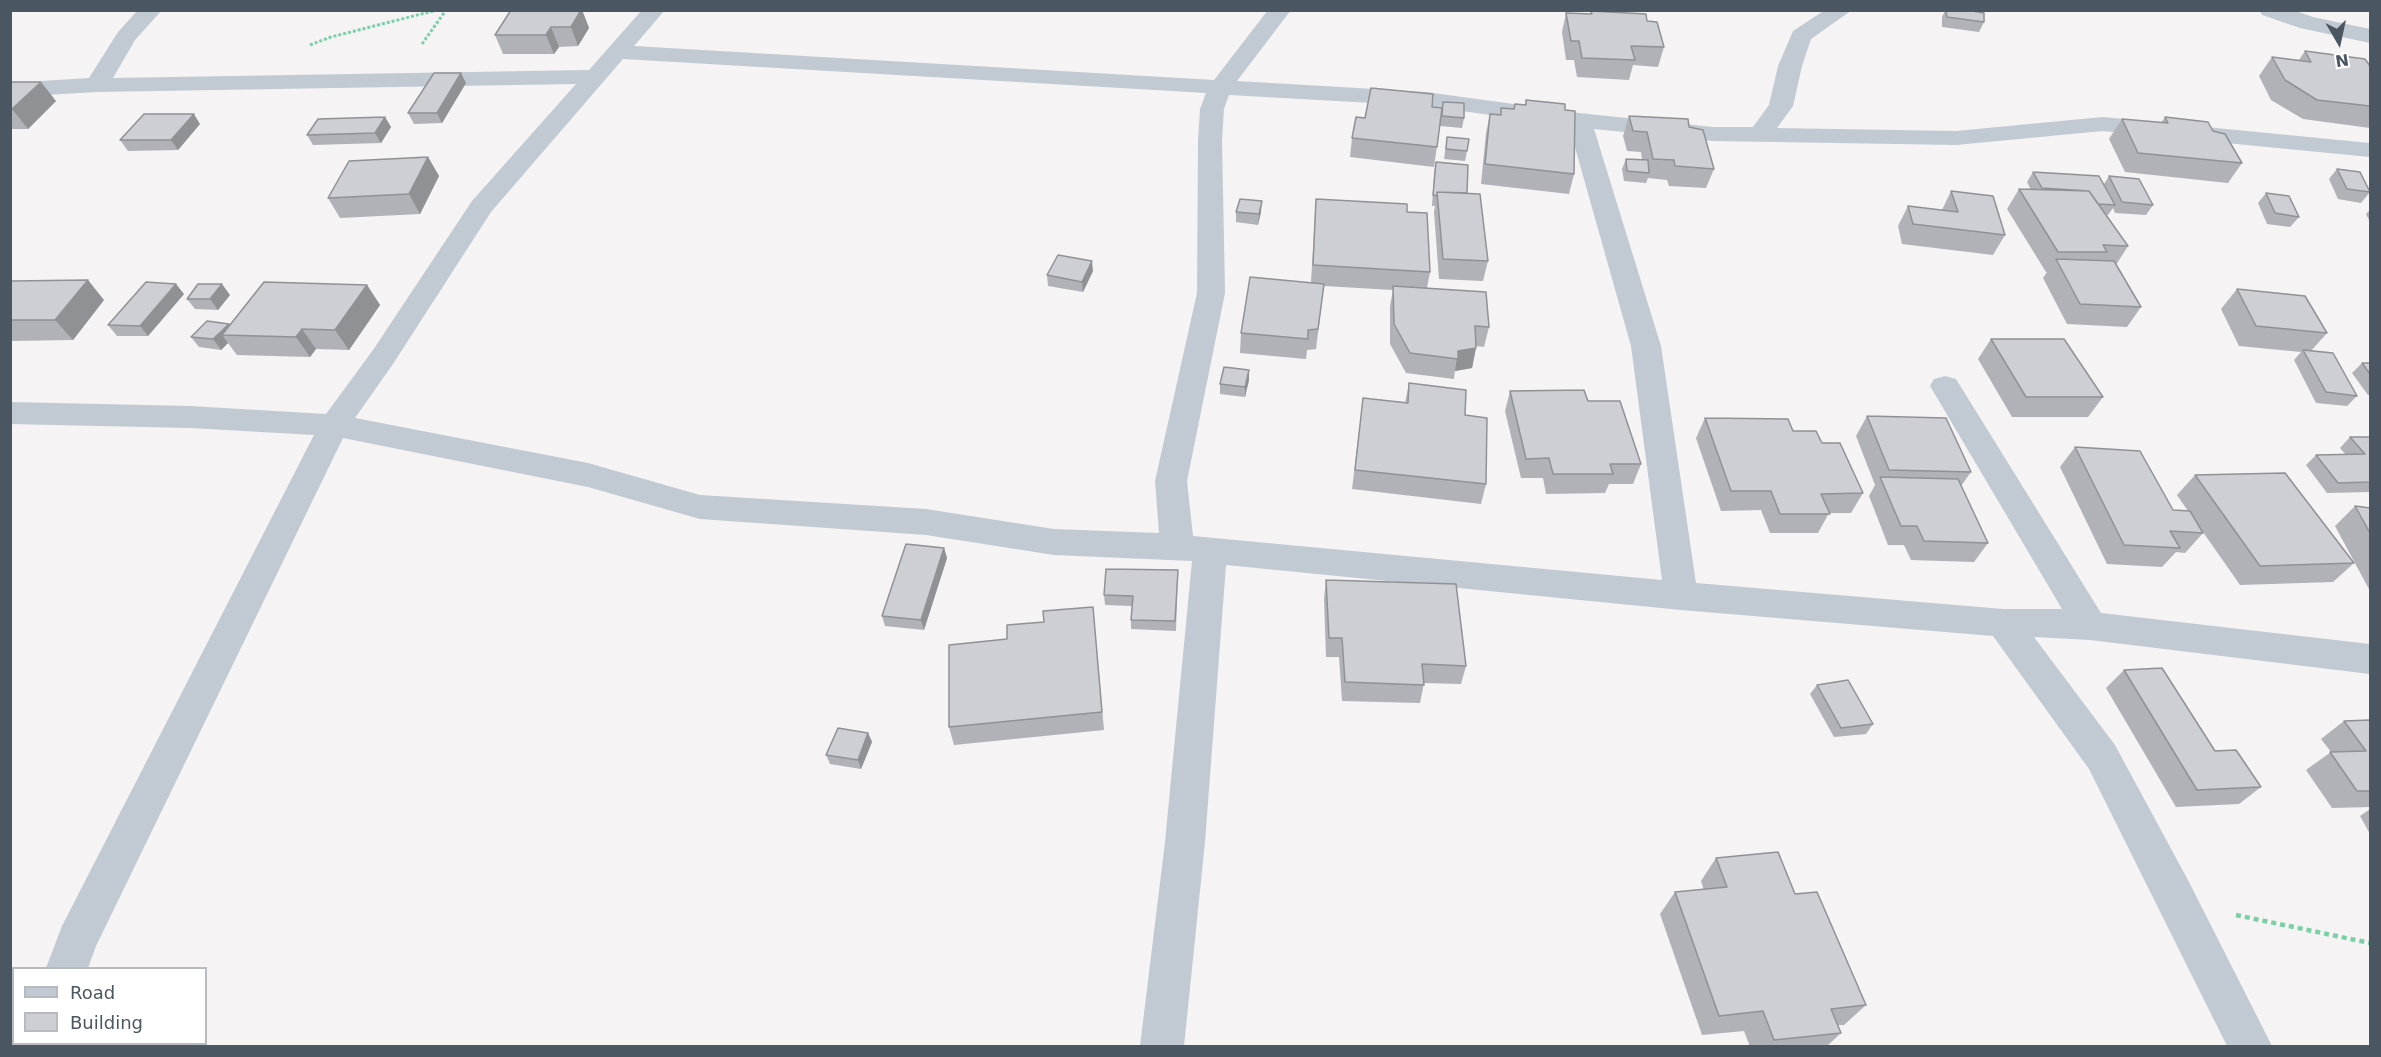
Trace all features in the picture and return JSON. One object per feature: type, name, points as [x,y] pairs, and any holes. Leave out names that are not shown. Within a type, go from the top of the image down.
[{"type":"street","points":[[97,85],[126,37],[151,10]]},
{"type":"street","points":[[68,967],[83,930],[334,425],[383,357],[481,207],[654,10]]},
{"type":"street","points":[[1162,1047],[1185,842],[1193,548],[1171,481],[1211,293],[1210,140],[1212,109],[1221,86],[1280,10]]},
{"type":"street","points":[[1761,133],[1781,106],[1790,66],[1801,36],[1841,10]]},
{"type":"street","points":[[2270,10],[2308,23],[2370,36]]},
{"type":"street","points":[[618,51],[1426,99],[1579,120],[1713,134],[1956,138],[2103,124],[2370,150]]},
{"type":"street","points":[[10,90],[97,85],[596,77]]},
{"type":"street","points":[[1579,120],[1646,346],[1681,596]]},
{"type":"street","points":[[1946,386],[2090,626]]},
{"type":"street","points":[[10,413],[190,417],[334,425],[588,475],[700,507],[926,522],[1054,542],[1193,548],[1681,596],[2003,623],[2090,626],[2370,659]]},
{"type":"street","points":[[2003,623],[2102,757],[2175,896],[2250,1047]]},
{"type":"path","points":[[303,48],[331,37],[437,10]]},
{"type":"path","points":[[2175,896],[2208,908],[2370,943]]},
{"type":"building","points":[[511,10],[581,10],[571,27],[551,27],[546,35],[495,35]]},
{"type":"building","points":[[1946,10],[1984,13],[1984,22],[1947,17]]},
{"type":"building","points":[[1591,11],[1646,14],[1647,21],[1657,22],[1664,47],[1631,46],[1635,60],[1582,58],[1579,41],[1571,41],[1566,13],[1592,14]]},
{"type":"building","points":[[2305,51],[2365,59],[2370,66],[2370,106],[2317,100],[2285,80],[2272,57],[2311,62]]},
{"type":"building","points":[[434,73],[461,73],[437,113],[408,113]]},
{"type":"building","points":[[10,82],[41,82],[10,109]]},
{"type":"building","points":[[1371,88],[1433,94],[1432,107],[1442,108],[1437,147],[1352,138],[1356,117],[1365,118]]},
{"type":"building","points":[[1526,100],[1565,104],[1565,110],[1575,111],[1574,174],[1485,164],[1490,114],[1501,115],[1501,108],[1514,109],[1515,104],[1526,105]]},
{"type":"building","points":[[1443,102],[1464,103],[1464,118],[1442,116]]},
{"type":"building","points":[[144,114],[194,114],[171,140],[120,140]]},
{"type":"building","points":[[1629,116],[1688,119],[1689,127],[1703,130],[1714,169],[1675,166],[1674,160],[1653,159],[1647,132],[1633,131]]},
{"type":"building","points":[[385,117],[375,133],[307,135],[318,119]]},
{"type":"building","points":[[2165,117],[2208,122],[2213,131],[2225,134],[2242,163],[2138,153],[2122,119],[2168,123]]},
{"type":"building","points":[[1447,137],[1469,139],[1467,151],[1446,149]]},
{"type":"building","points":[[428,157],[409,194],[328,198],[349,161]]},
{"type":"building","points":[[1626,159],[1648,160],[1649,173],[1627,171]]},
{"type":"building","points":[[1436,162],[1468,165],[1467,193],[1437,192],[1437,196],[1433,195]]},
{"type":"building","points":[[2337,169],[2360,172],[2370,192],[2347,189]]},
{"type":"building","points":[[2033,172],[2099,176],[2115,205],[2098,204],[2089,191],[2042,188]]},
{"type":"building","points":[[2109,176],[2139,179],[2153,205],[2122,202]]},
{"type":"building","points":[[2019,189],[2089,191],[2128,246],[2103,245],[2107,252],[2058,252]]},
{"type":"building","points":[[1951,191],[1993,196],[2005,235],[1913,224],[1908,206],[1958,212]]},
{"type":"building","points":[[1437,192],[1480,194],[1488,261],[1443,259]]},
{"type":"building","points":[[2266,193],[2289,196],[2299,217],[2275,213]]},
{"type":"building","points":[[1240,199],[1262,201],[1259,214],[1236,212]]},
{"type":"building","points":[[1316,199],[1407,204],[1407,212],[1427,213],[1430,272],[1313,265]]},
{"type":"building","points":[[1058,255],[1092,261],[1082,282],[1047,275]]},
{"type":"building","points":[[2056,259],[2114,261],[2141,307],[2080,304]]},
{"type":"building","points":[[1250,277],[1324,284],[1318,329],[1308,330],[1308,339],[1241,333]]},
{"type":"building","points":[[88,280],[55,320],[10,320],[10,282]]},
{"type":"building","points":[[146,282],[176,284],[140,326],[108,325]]},
{"type":"building","points":[[264,282],[367,285],[335,330],[302,329],[296,337],[222,335]]},
{"type":"building","points":[[198,284],[222,284],[210,299],[187,299]]},
{"type":"building","points":[[1393,286],[1486,292],[1489,327],[1475,326],[1476,348],[1458,351],[1458,359],[1410,353],[1394,324]]},
{"type":"building","points":[[2237,289],[2305,296],[2327,333],[2256,326]]},
{"type":"building","points":[[207,321],[229,324],[213,339],[191,337]]},
{"type":"building","points":[[1991,339],[2064,339],[2103,397],[2026,397]]},
{"type":"building","points":[[2303,350],[2333,353],[2357,396],[2326,392]]},
{"type":"building","points":[[2362,363],[2370,363],[2370,374]]},
{"type":"building","points":[[1224,367],[1249,370],[1245,387],[1220,384]]},
{"type":"building","points":[[1409,383],[1466,390],[1465,415],[1487,418],[1486,484],[1355,470],[1363,398],[1408,403]]},
{"type":"building","points":[[1584,390],[1588,401],[1620,401],[1641,464],[1610,464],[1613,474],[1553,474],[1549,458],[1526,459],[1510,391]]},
{"type":"building","points":[[1867,416],[1946,418],[1971,472],[1889,470]]},
{"type":"building","points":[[1705,418],[1788,419],[1793,431],[1816,431],[1822,443],[1840,443],[1863,493],[1821,494],[1830,514],[1780,514],[1771,491],[1731,491]]},
{"type":"building","points":[[2350,437],[2370,437],[2370,482],[2338,483],[2316,455],[2365,454]]},
{"type":"building","points":[[2075,447],[2140,451],[2173,510],[2190,511],[2203,533],[2170,531],[2180,548],[2124,545]]},
{"type":"building","points":[[2285,473],[2354,563],[2260,566],[2195,475]]},
{"type":"building","points":[[1880,477],[1958,479],[1988,543],[1924,541],[1917,526],[1901,526]]},
{"type":"building","points":[[2355,506],[2370,508],[2370,533]]},
{"type":"building","points":[[906,544],[944,548],[921,620],[882,616]]},
{"type":"building","points":[[1106,569],[1178,570],[1175,621],[1131,620],[1133,596],[1104,595]]},
{"type":"building","points":[[1326,580],[1456,584],[1466,666],[1422,664],[1424,685],[1345,682],[1342,638],[1329,638]]},
{"type":"building","points":[[1093,607],[1102,712],[949,727],[949,645],[1007,639],[1007,625],[1044,622],[1043,611]]},
{"type":"building","points":[[2162,668],[2215,751],[2236,750],[2261,787],[2197,790],[2124,670]]},
{"type":"building","points":[[1848,680],[1873,724],[1841,728],[1817,685]]},
{"type":"building","points":[[2370,720],[2370,791],[2357,791],[2330,752],[2366,751],[2344,721]]},
{"type":"building","points":[[838,728],[868,733],[858,760],[826,755]]},
{"type":"building","points":[[1778,852],[1795,894],[1817,892],[1866,1005],[1831,1009],[1841,1033],[1774,1040],[1763,1011],[1719,1016],[1675,892],[1727,887],[1716,858]]}]
